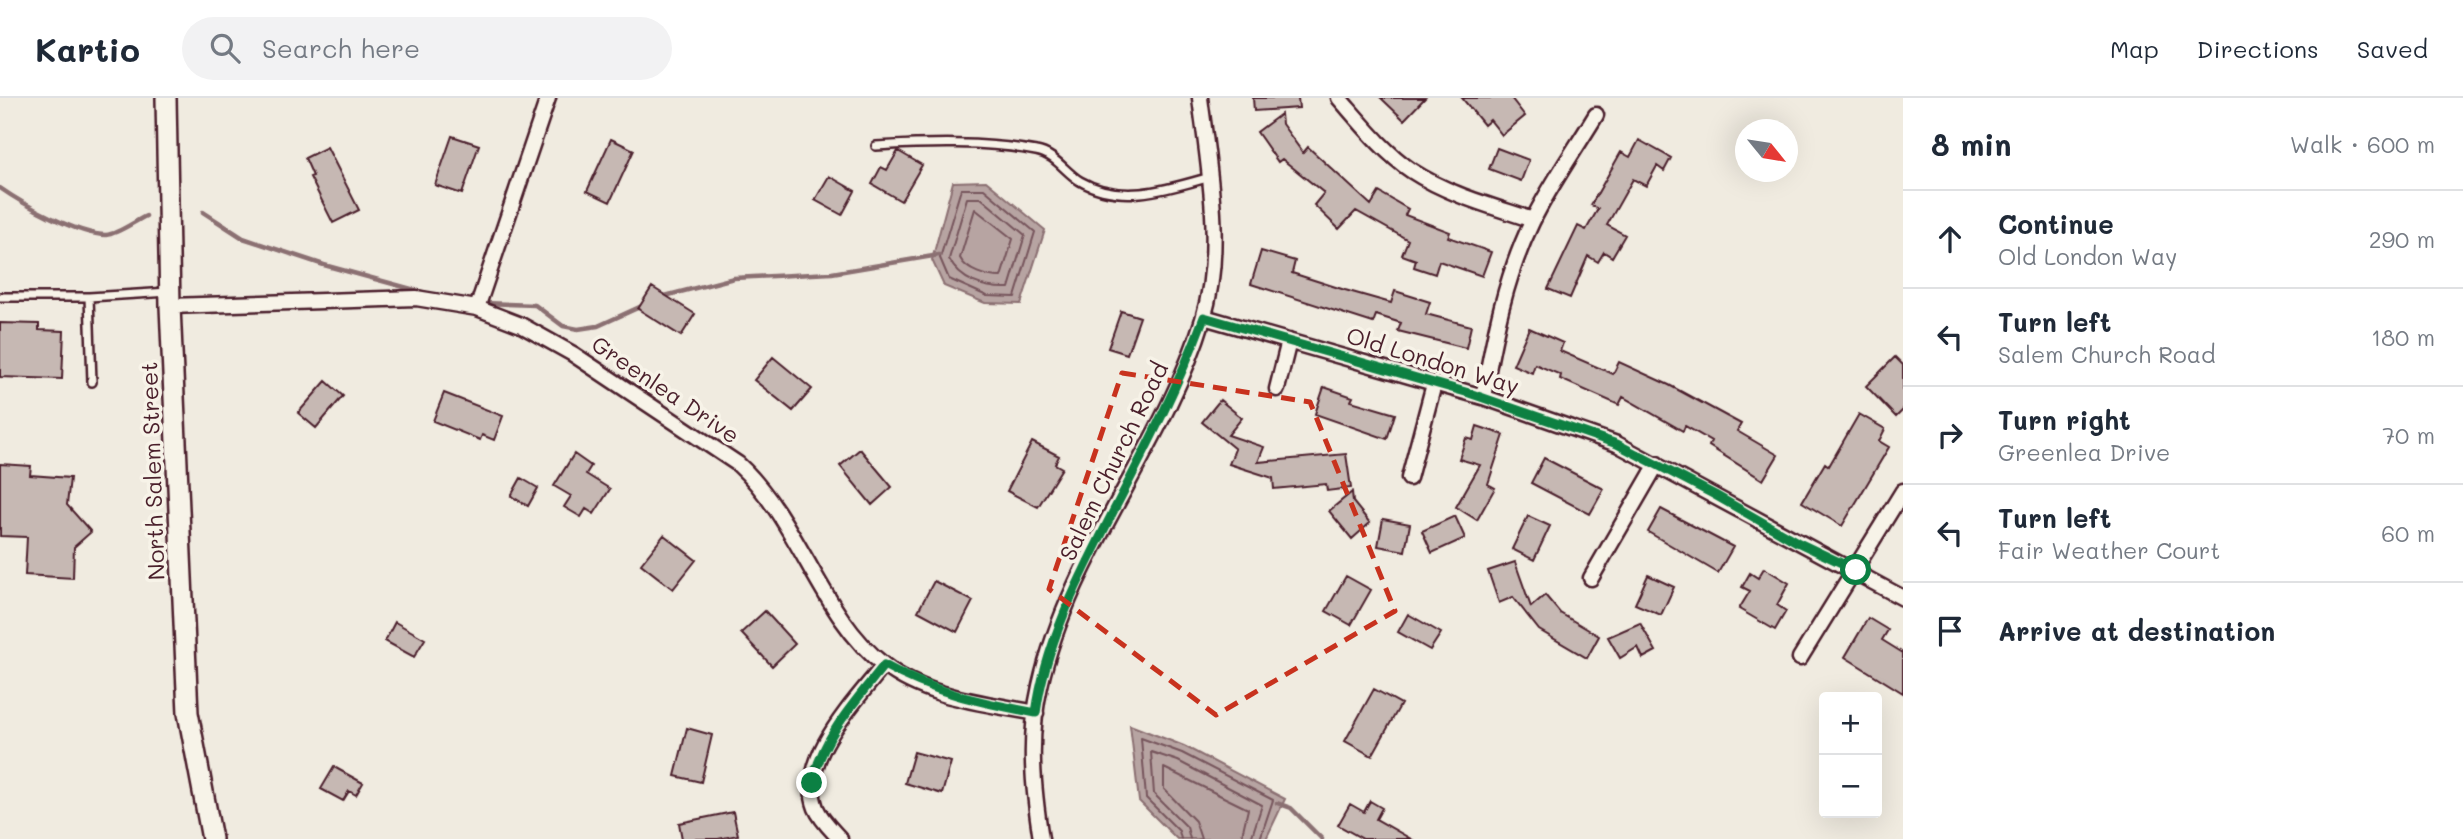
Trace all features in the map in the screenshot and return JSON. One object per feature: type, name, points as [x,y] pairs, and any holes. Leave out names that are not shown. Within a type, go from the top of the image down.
[{"type":"main road","name":"North Salem Street","points":[[166,98],[170,299],[188,713],[212,839]]},
{"type":"street","points":[[477,308],[548,98]]},
{"type":"street","name":"Salem Church Road","points":[[1041,839],[1032,764],[1036,713],[1047,657],[1066,608],[1186,366],[1204,317],[1212,258],[1210,177],[1200,98]]},
{"type":"street","points":[[1339,98],[1376,139],[1412,170],[1450,191],[1533,220]]},
{"type":"street","points":[[1483,397],[1502,305],[1533,220],[1596,116]]},
{"type":"street","name":"Greenlea Drive","points":[[170,299],[416,298],[477,308],[521,325],[573,354],[738,464],[770,497],[831,602],[850,628],[884,665],[928,688],[950,695],[1036,713]]},
{"type":"street","name":"Old London Way","points":[[1204,317],[1483,397],[1617,444],[1788,537],[1856,570],[1903,598]]},
{"type":"street","points":[[1277,389],[1289,341]]},
{"type":"street","points":[[1409,478],[1434,384]]},
{"type":"street","points":[[1591,578],[1657,464]]},
{"type":"street","points":[[1800,658],[1903,491]]},
{"type":"street","points":[[840,839],[817,811],[812,792],[817,763],[833,729],[884,665]]},
{"type":"lane","points":[[876,146],[984,145],[1039,151],[1058,161],[1079,180],[1102,190],[1134,194],[1158,192],[1210,177]]},
{"type":"lane","points":[[89,297],[92,382]]},
{"type":"lane","points":[[0,298],[170,299]]},
{"type":"highlighted area","points":[[1122,373],[1310,402],[1395,611],[1216,715],[1049,589]]},
{"type":"water","points":[[986,181],[1045,230],[1021,304],[985,303],[944,286],[932,260],[953,182]]},
{"type":"water","points":[[1130,725],[1184,746],[1285,799],[1266,839],[1177,839],[1139,801]]},
{"type":"building","points":[[1253,98],[1298,98],[1299,108],[1254,111]]},
{"type":"building","points":[[1381,98],[1425,98],[1404,120]]},
{"type":"building","points":[[1462,98],[1511,98],[1525,116],[1502,135],[1490,120],[1484,125]]},
{"type":"building","points":[[1281,114],[1282,124],[1303,153],[1308,147],[1371,205],[1379,192],[1408,209],[1405,215],[1450,232],[1448,237],[1491,252],[1482,276],[1439,261],[1435,274],[1414,267],[1416,260],[1402,255],[1408,240],[1356,211],[1339,229],[1314,205],[1324,193],[1282,159],[1278,162],[1257,132]]},
{"type":"building","points":[[452,136],[479,145],[462,194],[435,185]]},
{"type":"building","points":[[611,139],[634,150],[610,202],[587,191]]},
{"type":"building","points":[[1639,140],[1671,158],[1664,171],[1657,166],[1646,186],[1633,179],[1607,225],[1625,235],[1612,257],[1604,252],[1598,262],[1588,256],[1570,298],[1548,289],[1578,226],[1586,230],[1598,209],[1591,205],[1621,152],[1630,157]]},
{"type":"building","points":[[327,147],[359,210],[333,223],[310,177],[313,176],[305,158]]},
{"type":"building","points":[[1497,148],[1529,160],[1521,181],[1489,169]]},
{"type":"building","points":[[898,151],[922,165],[901,201],[872,184],[881,167],[887,170]]},
{"type":"building","points":[[829,176],[855,191],[842,215],[815,200]]},
{"type":"building","points":[[1261,251],[1295,261],[1292,273],[1345,290],[1391,303],[1395,291],[1430,302],[1426,314],[1471,326],[1466,348],[1398,331],[1401,323],[1376,315],[1373,323],[1251,284]]},
{"type":"building","points":[[652,287],[695,314],[681,336],[638,309]]},
{"type":"building","points":[[1121,311],[1140,317],[1127,354],[1108,348]]},
{"type":"building","points":[[0,323],[39,324],[39,330],[64,331],[62,379],[0,377]]},
{"type":"building","points":[[1529,328],[1563,343],[1560,351],[1613,374],[1619,362],[1669,385],[1741,424],[1737,431],[1778,455],[1763,480],[1709,446],[1711,441],[1685,426],[1683,431],[1623,397],[1619,405],[1560,379],[1561,375],[1535,364],[1532,373],[1513,365]]},
{"type":"building","points":[[773,357],[812,389],[793,411],[754,380]]},
{"type":"building","points":[[1895,357],[1903,365],[1903,410],[1896,417],[1866,386]]},
{"type":"building","points":[[326,381],[343,396],[316,428],[298,413]]},
{"type":"building","points":[[1324,387],[1353,397],[1351,401],[1395,414],[1387,439],[1315,414]]},
{"type":"building","points":[[444,393],[503,416],[494,440],[482,435],[480,440],[433,421]]},
{"type":"building","points":[[1220,400],[1242,418],[1228,435],[1264,447],[1258,462],[1346,454],[1351,488],[1327,491],[1326,484],[1274,489],[1273,478],[1229,464],[1235,449],[1202,422]]},
{"type":"building","points":[[1859,414],[1885,429],[1879,441],[1889,447],[1842,526],[1802,502],[1825,463],[1829,466]]},
{"type":"building","points":[[1477,426],[1504,435],[1488,484],[1495,488],[1477,520],[1456,507],[1480,465],[1459,459],[1466,438],[1473,440]]},
{"type":"building","points":[[1032,442],[1059,456],[1055,464],[1062,468],[1038,507],[1007,491]]},
{"type":"building","points":[[860,449],[892,487],[872,505],[840,466]]},
{"type":"building","points":[[574,454],[591,466],[586,474],[610,489],[594,514],[586,509],[581,517],[564,507],[571,496],[554,486]]},
{"type":"building","points":[[1544,458],[1604,489],[1590,514],[1531,483]]},
{"type":"building","points":[[0,464],[31,466],[30,475],[70,478],[67,505],[91,532],[74,547],[73,578],[25,575],[27,537],[0,536]]},
{"type":"building","points":[[521,478],[538,488],[528,506],[511,496]]},
{"type":"building","points":[[1352,492],[1353,502],[1370,523],[1352,539],[1329,511]]},
{"type":"building","points":[[1661,509],[1733,547],[1718,573],[1648,532]]},
{"type":"building","points":[[1455,516],[1465,538],[1432,553],[1422,531]]},
{"type":"building","points":[[1528,516],[1550,526],[1534,560],[1512,549]]},
{"type":"building","points":[[1383,519],[1410,524],[1405,551],[1378,546]]},
{"type":"building","points":[[664,535],[696,560],[673,589],[641,564]]},
{"type":"building","points":[[1515,562],[1531,607],[1545,595],[1560,613],[1599,636],[1587,658],[1539,630],[1513,597],[1499,603],[1488,571]]},
{"type":"building","points":[[1764,568],[1789,583],[1777,605],[1786,611],[1775,630],[1739,609],[1750,591],[1742,587],[1750,573],[1758,578]]},
{"type":"building","points":[[1648,575],[1674,587],[1661,615],[1635,604]]},
{"type":"building","points":[[1346,576],[1371,590],[1351,625],[1326,611]]},
{"type":"building","points":[[934,581],[973,601],[957,632],[918,611]]},
{"type":"building","points":[[765,611],[795,644],[772,666],[741,633]]},
{"type":"building","points":[[1408,614],[1441,633],[1430,650],[1398,632]]},
{"type":"building","points":[[1868,618],[1888,630],[1882,640],[1903,653],[1903,693],[1845,657]]},
{"type":"building","points":[[395,622],[425,639],[414,657],[385,641]]},
{"type":"building","points":[[1640,623],[1656,651],[1643,658],[1638,647],[1620,658],[1608,637]]},
{"type":"building","points":[[1374,689],[1401,704],[1372,756],[1345,741]]},
{"type":"building","points":[[687,728],[712,735],[701,782],[675,776]]},
{"type":"building","points":[[914,752],[951,762],[942,794],[905,783]]},
{"type":"building","points":[[334,767],[363,783],[356,795],[349,791],[343,801],[321,789]]},
{"type":"building","points":[[1370,801],[1382,808],[1376,819],[1411,839],[1363,839],[1338,825],[1350,804],[1364,812]]},
{"type":"building","points":[[733,812],[738,835],[718,839],[682,839],[679,823]]},
{"type":"waterway","points":[[0,188],[51,218],[94,234],[111,234],[146,216]]},
{"type":"waterway","points":[[203,212],[243,238],[324,265],[426,293]]},
{"type":"waterway","points":[[661,297],[734,278],[832,273],[939,255]]},
{"type":"waterway","points":[[483,303],[535,305],[563,326],[578,329],[598,326],[644,305]]},
{"type":"waterway","points":[[1277,803],[1291,808],[1322,839]]},
{"type":"route","points":[[812,783],[817,763],[833,729],[884,665],[928,688],[950,695],[1036,713],[1047,657],[1066,608],[1186,366],[1204,317],[1469,393],[1617,444],[1797,542],[1856,570]]}]
